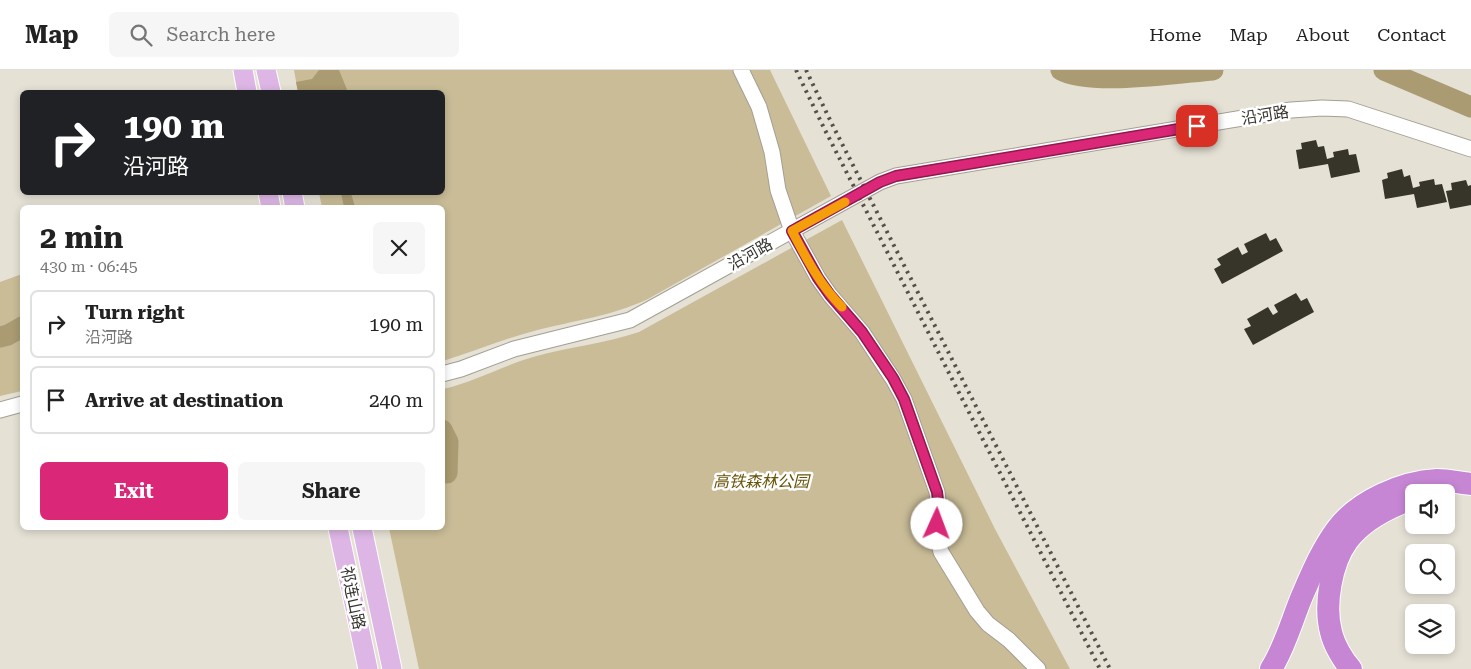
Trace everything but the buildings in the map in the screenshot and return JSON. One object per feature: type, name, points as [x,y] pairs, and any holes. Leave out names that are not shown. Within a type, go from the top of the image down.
[{"type":"highway","points":[[1271,669],[1279,657],[1306,586],[1321,555],[1338,527],[1363,504],[1400,486],[1438,480],[1471,484]]},
{"type":"highway","points":[[1455,497],[1471,498]]},
{"type":"highway","points":[[1351,669],[1345,662],[1331,633],[1328,600],[1334,564],[1348,540],[1377,514],[1405,501]]},
{"type":"main road","points":[[243,70],[247,90]]},
{"type":"main road","points":[[266,70],[271,90]]},
{"type":"main road","name":"祁连山路","points":[[338,530],[368,669]]},
{"type":"main road","name":"祁连山路","points":[[362,530],[392,669]]},
{"type":"street","points":[[741,70],[759,107],[772,152],[778,190],[792,231],[822,284],[862,332],[893,378],[904,399],[937,492],[939,509],[937,524],[938,540],[941,552],[988,624],[1009,640],[1038,669]]},
{"type":"street","name":"沿河路","points":[[445,373],[514,349],[630,320],[880,182],[896,176],[1292,110],[1322,108],[1348,109],[1471,149]]},
{"type":"street","points":[[0,410],[20,405]]},
{"type":"green space","points":[[294,70],[770,70],[831,196],[648,299],[634,305],[606,314],[522,334],[445,360],[445,205],[322,205],[319,195],[445,195],[445,90],[298,90]]},
{"type":"green space","name":"高铁森林公园","points":[[842,220],[995,529],[1070,669],[419,669],[389,530],[445,530],[445,388],[533,357],[613,340],[639,332]]},
{"type":"green space","points":[[20,275],[20,391],[0,396],[0,282]]},
{"type":"shaded area","points":[[319,70],[339,70],[347,90],[298,90],[296,82],[312,79]]},
{"type":"shaded area","points":[[341,195],[352,195],[354,205],[344,205]]},
{"type":"waterway","points":[[1061,70],[1074,75],[1112,78],[1157,76],[1213,70]]},
{"type":"waterway","points":[[1384,70],[1471,107]]},
{"type":"waterway","points":[[0,337],[20,328]]},
{"type":"waterway","points":[[445,436],[448,442],[447,473]]},
{"type":"railway","points":[[796,70],[1100,669]]},
{"type":"railway","points":[[806,70],[1110,669]]},
{"type":"slow traffic","points":[[842,307],[830,295],[818,278],[792,231],[845,202]]},
{"type":"route","points":[[937,524],[939,509],[937,492],[904,399],[893,378],[862,332],[818,278],[792,231],[880,182],[896,176],[1197,126]]}]
